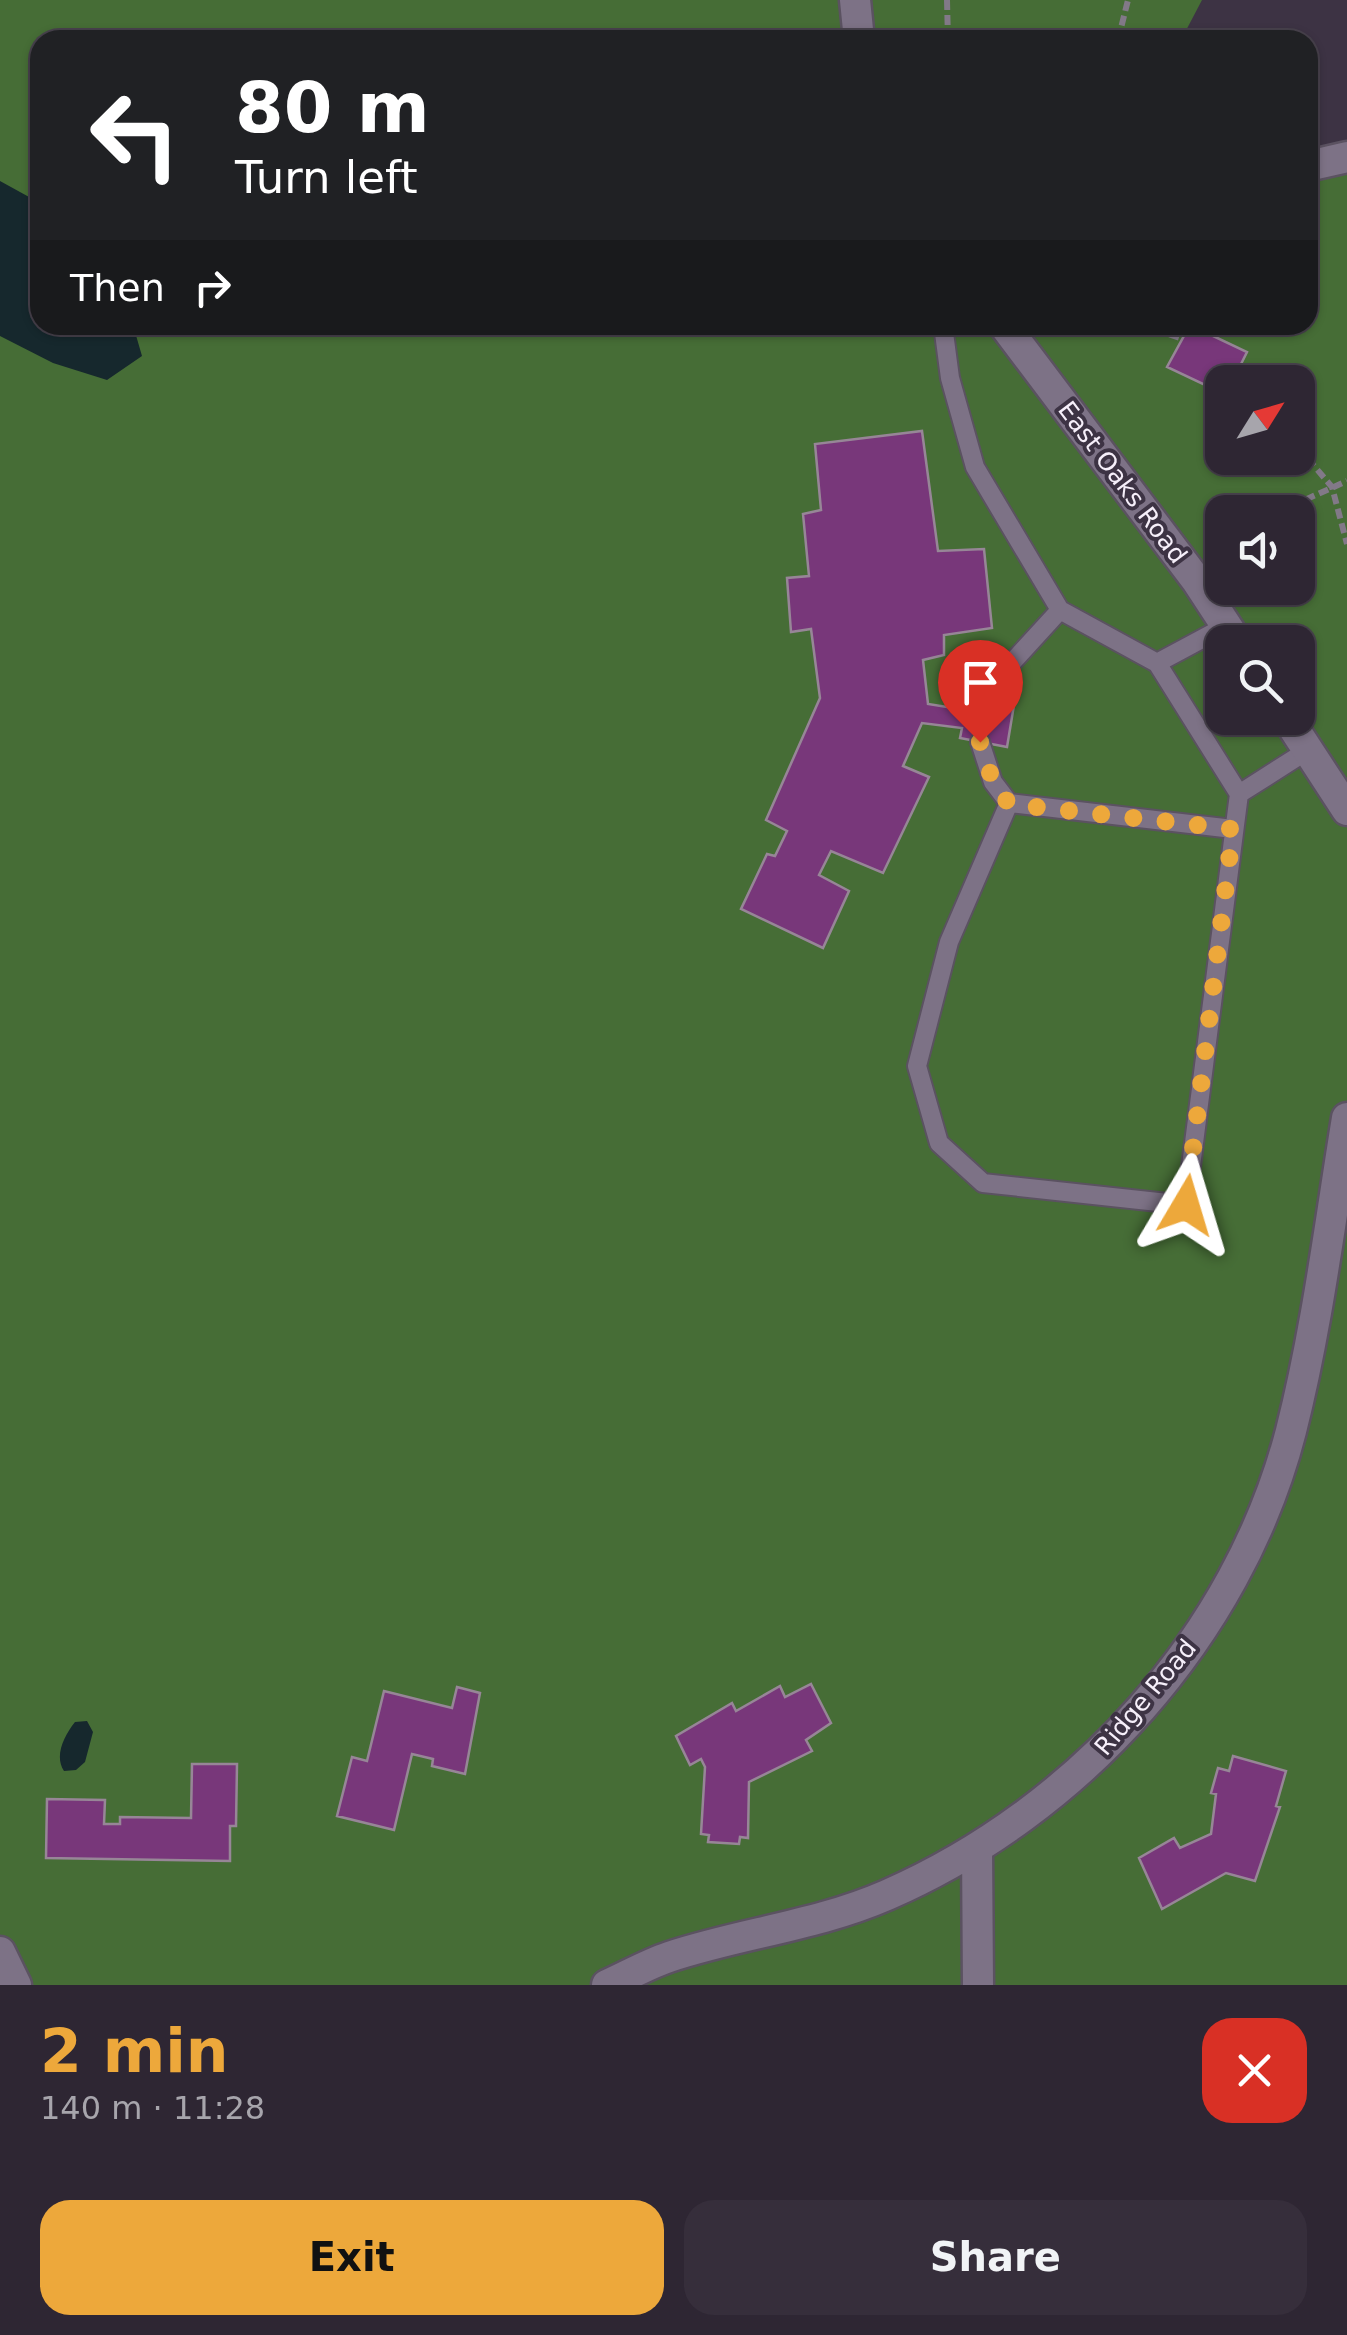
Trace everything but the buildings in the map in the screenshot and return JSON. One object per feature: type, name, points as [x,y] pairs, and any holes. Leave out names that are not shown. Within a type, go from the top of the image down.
[{"type":"street","points":[[855,0],[858,30]]},
{"type":"street","points":[[1318,164],[1347,157]]},
{"type":"street","name":"East Oaks Road","points":[[1011,335],[1225,625]]},
{"type":"street","points":[[1298,735],[1347,810]]},
{"type":"street","name":"Ridge Road","points":[[606,1985],[668,1957],[809,1924],[872,1900],[977,1848],[1091,1761],[1144,1705],[1192,1644],[1232,1578],[1265,1507],[1290,1434],[1347,1118]]},
{"type":"street","points":[[977,1848],[978,1985]]},
{"type":"street","points":[[0,1952],[16,1985]]},
{"type":"lane","points":[[945,335],[950,378],[975,467],[1060,610],[1157,662],[1238,794],[1186,1205],[983,1183],[938,1143],[917,1066],[948,942],[1009,804]]},
{"type":"lane","points":[[990,702],[1006,668],[1060,610]]},
{"type":"lane","points":[[1157,662],[1205,644]]},
{"type":"lane","points":[[980,742],[993,782],[1009,804],[1233,829]]},
{"type":"lane","points":[[1238,794],[1308,750]]},
{"type":"path","points":[[947,0],[948,30]]},
{"type":"path","points":[[1120,30],[1128,0]]},
{"type":"path","points":[[1173,335],[1183,338]]},
{"type":"path","points":[[1315,466],[1332,487],[1347,544]]},
{"type":"path","points":[[1315,495],[1347,481]]},
{"type":"green space","points":[[0,0],[1202,0],[1186,30],[30,30],[30,335],[1318,335],[1318,151],[1347,148],[1347,1985],[0,1985]]},
{"type":"shaded area","points":[[0,181],[30,198],[30,335],[136,335],[142,356],[107,380],[53,363],[0,336]]},
{"type":"shaded area","points":[[87,1721],[93,1732],[85,1762],[76,1770],[64,1771],[60,1753],[64,1740],[75,1722]]},
{"type":"route","points":[[980,742],[993,782],[1009,804],[1233,829],[1186,1205]]}]
